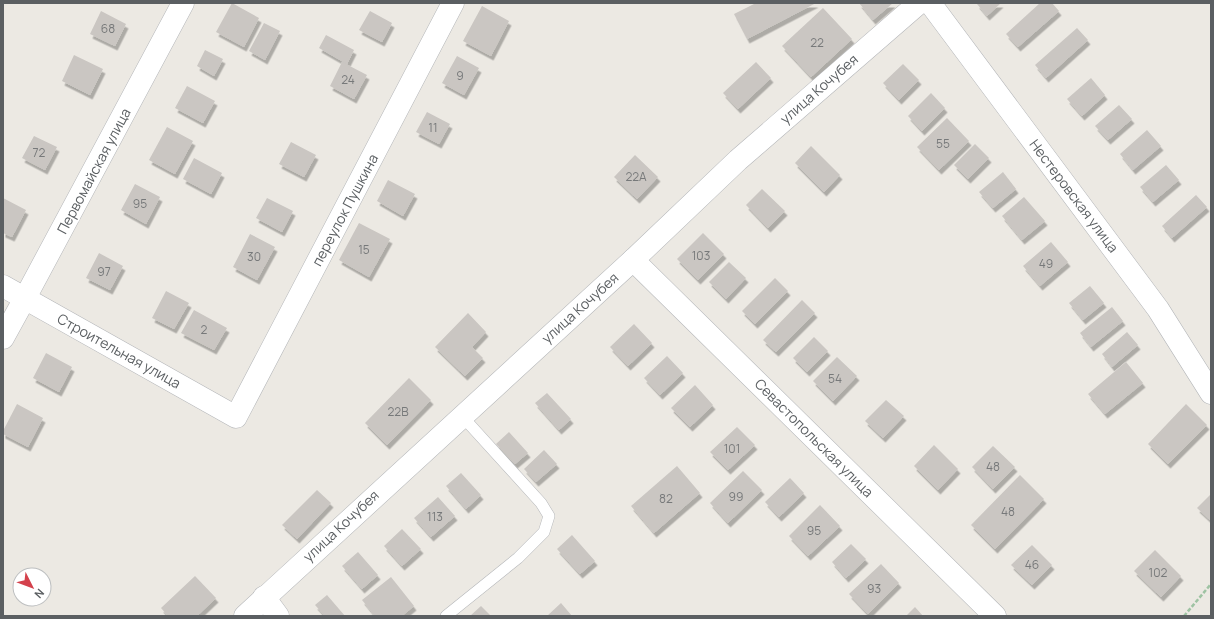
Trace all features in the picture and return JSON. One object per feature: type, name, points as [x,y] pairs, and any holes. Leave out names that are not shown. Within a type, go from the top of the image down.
[{"type":"street","name":"переулок Пушкина","points":[[236,417],[453,3]]},
{"type":"street","name":"улица Кочубея","points":[[245,616],[633,260],[738,160],[919,3]]},
{"type":"street","name":"Нестеровская улица","points":[[930,3],[1158,309],[1211,393]]},
{"type":"street","name":"Первомайская улица","points":[[3,338],[26,298],[176,5]]},
{"type":"street","name":"Севастопольская улица","points":[[633,260],[995,616]]},
{"type":"street","name":"Строительная улица","points":[[3,286],[236,417]]},
{"type":"street","points":[[264,597],[278,616]]},
{"type":"lane","points":[[446,616],[518,558],[544,532],[549,516],[541,503],[462,416]]},
{"type":"path","points":[[1184,616],[1211,584]]},
{"type":"building","points":[[232,3],[259,18],[244,47],[216,32]]},
{"type":"building","points":[[756,3],[816,3],[747,39],[734,14]]},
{"type":"building","points":[[859,3],[893,3],[873,20]]},
{"type":"building","points":[[1001,3],[987,16],[977,4]]},
{"type":"building","points":[[1040,3],[1052,3],[1059,11],[1018,47],[1006,34]]},
{"type":"building","points":[[482,6],[509,21],[491,56],[463,41]]},
{"type":"building","points":[[823,8],[852,39],[811,77],[782,46]]},
{"type":"building","points":[[101,11],[126,24],[115,46],[90,34]]},
{"type":"building","points":[[370,11],[392,23],[382,42],[359,30]]},
{"type":"building","points":[[264,23],[280,31],[265,60],[249,51]]},
{"type":"building","points":[[1077,28],[1088,40],[1046,78],[1035,65]]},
{"type":"building","points":[[326,35],[354,50],[347,64],[319,48]]},
{"type":"building","points":[[205,50],[223,59],[214,76],[197,66]]},
{"type":"building","points":[[74,55],[103,69],[90,95],[62,81]]},
{"type":"building","points":[[457,56],[479,68],[464,95],[442,83]]},
{"type":"building","points":[[342,62],[367,75],[354,99],[330,86]]},
{"type":"building","points":[[756,62],[771,78],[738,109],[723,93]]},
{"type":"building","points":[[903,64],[919,80],[899,100],[883,83]]},
{"type":"building","points":[[1091,78],[1105,95],[1082,116],[1067,99]]},
{"type":"building","points":[[187,86],[215,101],[203,123],[175,108]]},
{"type":"building","points":[[931,93],[945,108],[922,131],[908,116]]},
{"type":"building","points":[[1119,105],[1132,119],[1108,140],[1095,126]]},
{"type":"building","points":[[427,112],[450,124],[439,144],[416,132]]},
{"type":"building","points":[[947,118],[969,141],[939,170],[917,147]]},
{"type":"building","points":[[167,127],[193,141],[175,174],[149,160]]},
{"type":"building","points":[[1147,130],[1161,146],[1133,170],[1120,154]]},
{"type":"building","points":[[34,136],[57,147],[45,170],[22,158]]},
{"type":"building","points":[[291,142],[316,155],[304,177],[279,164]]},
{"type":"building","points":[[975,144],[989,158],[968,179],[954,165]]},
{"type":"building","points":[[811,146],[840,175],[824,192],[795,163]]},
{"type":"building","points":[[635,155],[658,177],[637,199],[614,177]]},
{"type":"building","points":[[194,158],[222,173],[211,194],[183,179]]},
{"type":"building","points":[[1166,165],[1179,180],[1153,202],[1140,187]]},
{"type":"building","points":[[1003,172],[1016,189],[993,208],[979,192]]},
{"type":"building","points":[[388,180],[415,194],[403,216],[377,201]]},
{"type":"building","points":[[135,184],[160,197],[146,224],[121,210]]},
{"type":"building","points":[[762,189],[785,211],[768,228],[746,205]]},
{"type":"building","points":[[1196,195],[1207,207],[1172,238],[1162,226]]},
{"type":"building","points":[[1024,197],[1045,221],[1022,240],[1002,216]]},
{"type":"building","points":[[3,198],[26,210],[12,237],[3,233]]},
{"type":"building","points":[[267,198],[293,211],[282,232],[256,218]]},
{"type":"building","points":[[359,223],[390,239],[369,277],[339,260]]},
{"type":"building","points":[[703,233],[724,254],[698,280],[677,259]]},
{"type":"building","points":[[250,234],[275,247],[257,280],[233,267]]},
{"type":"building","points":[[1051,242],[1068,262],[1040,286],[1023,266]]},
{"type":"building","points":[[99,253],[123,266],[110,290],[86,278]]},
{"type":"building","points":[[729,262],[746,278],[726,299],[709,282]]},
{"type":"building","points":[[775,278],[788,291],[755,324],[742,311]]},
{"type":"building","points":[[1090,286],[1104,303],[1083,320],[1069,303]]},
{"type":"building","points":[[166,291],[189,303],[174,329],[152,318]]},
{"type":"building","points":[[802,300],[815,313],[776,352],[763,340]]},
{"type":"building","points":[[1112,307],[1123,321],[1091,347],[1080,333]]},
{"type":"building","points":[[194,310],[227,328],[214,350],[181,333]]},
{"type":"building","points":[[468,313],[486,332],[472,347],[483,358],[465,376],[435,347]]},
{"type":"building","points":[[634,324],[652,343],[628,366],[610,347]]},
{"type":"building","points":[[1127,332],[1138,345],[1112,367],[1102,354]]},
{"type":"building","points":[[814,337],[828,351],[807,372],[793,358]]},
{"type":"building","points":[[46,353],[72,367],[59,392],[33,378]]},
{"type":"building","points":[[667,356],[683,373],[660,395],[644,378]]},
{"type":"building","points":[[837,357],[857,376],[833,401],[813,381]]},
{"type":"building","points":[[1126,362],[1143,383],[1105,414],[1088,394]]},
{"type":"building","points":[[409,378],[431,400],[387,445],[365,423]]},
{"type":"building","points":[[695,385],[713,405],[690,427],[671,408]]},
{"type":"building","points":[[547,393],[571,419],[559,430],[535,403]]},
{"type":"building","points":[[886,400],[904,416],[883,438],[865,421]]},
{"type":"building","points":[[17,404],[43,418],[28,447],[3,434],[3,431]]},
{"type":"building","points":[[1186,404],[1207,425],[1168,464],[1148,444]]},
{"type":"building","points":[[737,427],[755,445],[728,470],[710,452]]},
{"type":"building","points":[[509,432],[528,453],[515,464],[496,444]]},
{"type":"building","points":[[934,445],[958,469],[938,490],[914,466]]},
{"type":"building","points":[[993,446],[1015,467],[993,489],[972,467]]},
{"type":"building","points":[[544,450],[557,464],[536,482],[524,469]]},
{"type":"building","points":[[677,466],[700,493],[654,533],[631,506]]},
{"type":"building","points":[[743,471],[762,490],[728,523],[710,503]]},
{"type":"building","points":[[461,473],[481,495],[466,509],[446,486]]},
{"type":"building","points":[[1020,475],[1044,499],[995,549],[971,525]]},
{"type":"building","points":[[790,478],[804,493],[779,517],[765,502]]},
{"type":"building","points":[[317,490],[331,503],[297,539],[282,525]]},
{"type":"building","points":[[1211,494],[1211,521],[1197,508]]},
{"type":"building","points":[[438,497],[455,516],[431,537],[414,518]]},
{"type":"building","points":[[820,505],[840,526],[808,556],[789,536]]},
{"type":"building","points":[[402,529],[421,549],[402,566],[384,546]]},
{"type":"building","points":[[572,535],[595,561],[580,574],[557,549]]},
{"type":"building","points":[[851,544],[866,559],[846,578],[832,562]]},
{"type":"building","points":[[1032,545],[1052,565],[1032,585],[1011,565]]},
{"type":"building","points":[[1155,550],[1181,576],[1161,597],[1134,571]]},
{"type":"building","points":[[358,552],[378,575],[362,589],[342,566]]},
{"type":"building","points":[[881,564],[899,583],[868,614],[849,594]]},
{"type":"building","points":[[195,576],[216,598],[197,616],[168,616],[161,608]]},
{"type":"building","points":[[391,577],[414,606],[402,616],[375,616],[362,600]]},
{"type":"building","points":[[327,595],[345,616],[325,616],[315,605]]},
{"type":"building","points":[[561,603],[572,616],[547,616]]},
{"type":"building","points":[[481,606],[491,616],[470,616]]},
{"type":"building","points":[[915,607],[923,616],[906,616]]}]
